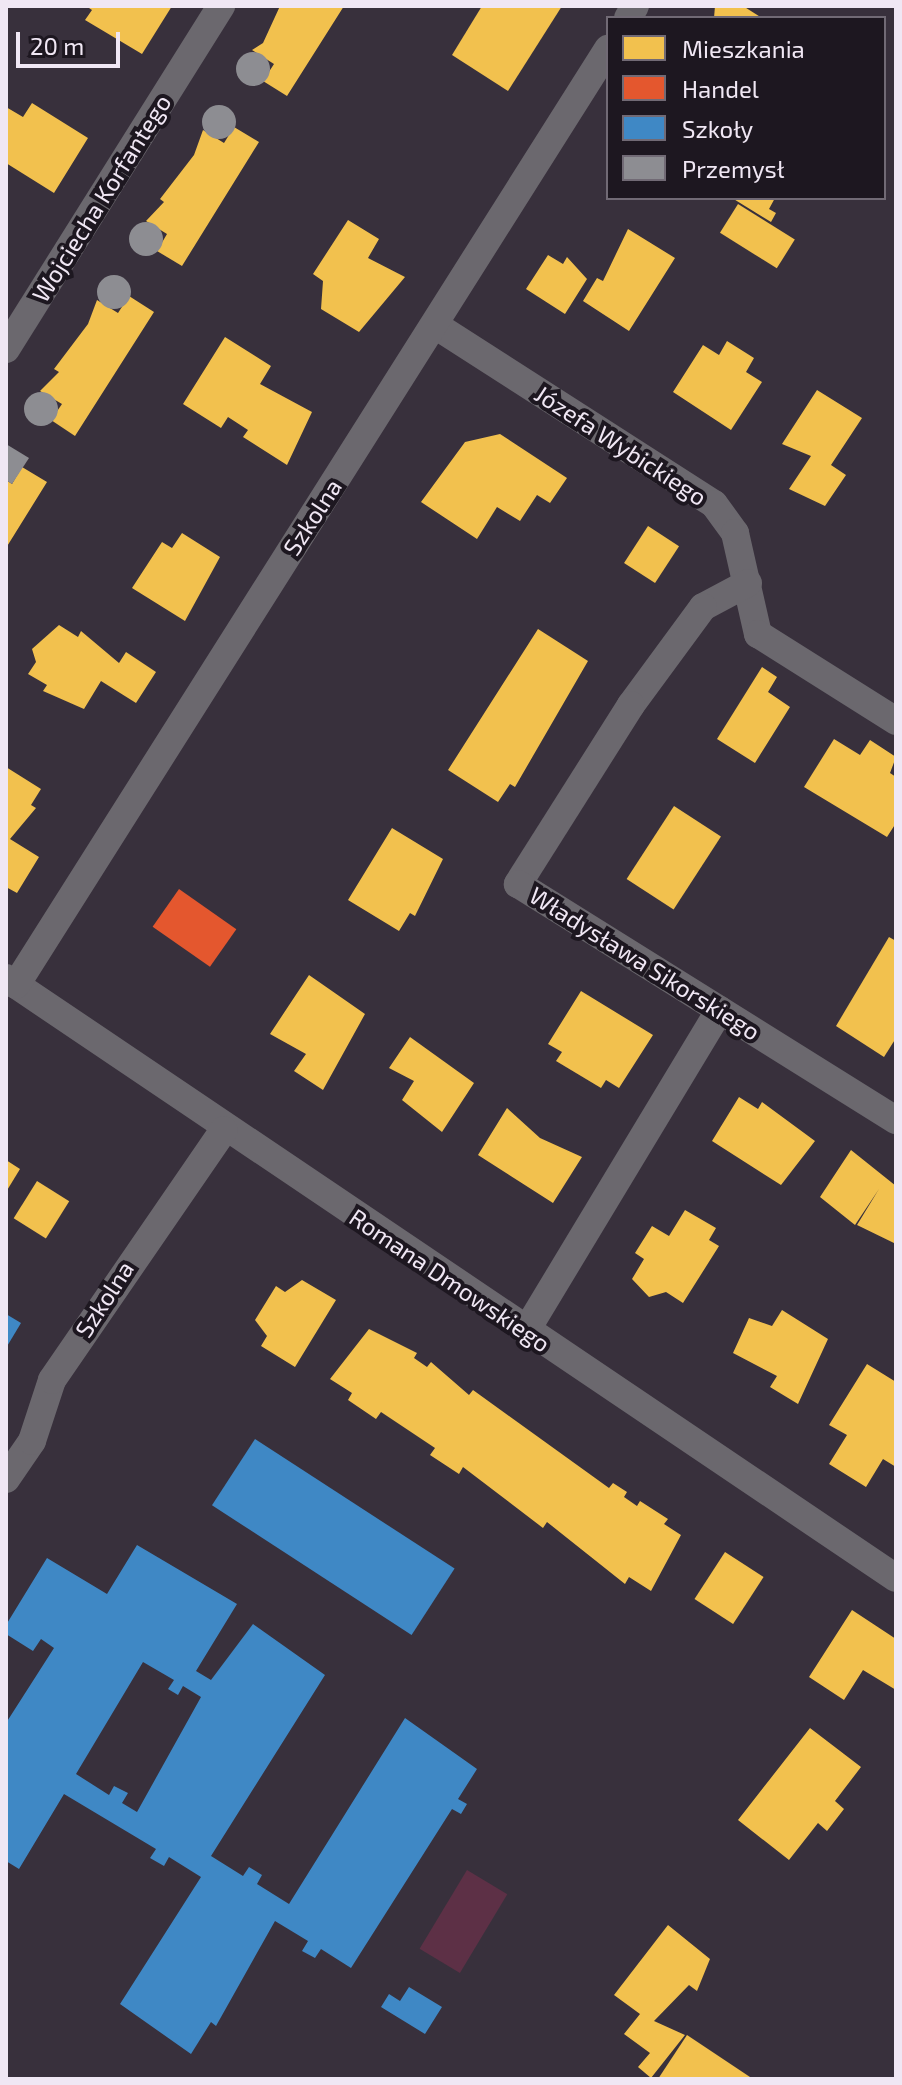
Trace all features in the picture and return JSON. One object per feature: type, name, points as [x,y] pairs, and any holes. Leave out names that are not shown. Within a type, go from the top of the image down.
[{"type":"street","name":"Wojciecha Korfantego","points":[[6,349],[221,6]]},
{"type":"street","name":"Szkolna","points":[[11,982],[435,325],[606,52]]},
{"type":"street","name":"Józefa Wybickiego","points":[[435,325],[714,504],[735,533],[763,640],[896,721]]},
{"type":"street","name":"Władysława Sikorskiego","points":[[748,583],[718,593],[703,607],[631,705],[518,884],[896,1120]]},
{"type":"street","name":"Romana Dmowskiego","points":[[11,982],[224,1130],[896,1578]]},
{"type":"street","points":[[526,1331],[720,1010]]},
{"type":"street","name":"Szkolna","points":[[6,1479],[32,1441],[52,1380],[224,1130]]},
{"type":"shaded area","points":[[467,1870],[507,1894],[460,1973],[420,1949]]},
{"type":"building: Mieszkania","points":[[86,6],[172,6],[142,54],[85,20],[92,10]]},
{"type":"building: Mieszkania","points":[[280,6],[344,6],[287,96],[263,81],[274,64],[252,50],[263,43]]},
{"type":"building: Mieszkania","points":[[482,6],[562,6],[508,91],[452,55]]},
{"type":"building: Mieszkania","points":[[715,6],[743,6],[759,16],[714,16]]},
{"type":"building: Mieszkania","points":[[32,103],[88,138],[54,193],[6,163],[6,107],[23,117]]},
{"type":"building: Mieszkania","points":[[234,127],[259,142],[182,266],[157,251],[167,234],[146,221],[164,202],[160,199],[194,155],[203,130],[224,143]]},
{"type":"building: Mieszkania","points":[[735,200],[774,200],[769,209],[776,213],[771,222]]},
{"type":"building: Mieszkania","points":[[738,204],[795,240],[777,268],[720,233]]},
{"type":"building: Mieszkania","points":[[348,220],[379,239],[368,258],[405,277],[359,332],[321,309],[323,281],[313,274]]},
{"type":"building: Mieszkania","points":[[628,229],[675,258],[629,331],[583,301],[597,278],[603,281]]},
{"type":"building: Mieszkania","points":[[548,255],[563,264],[567,257],[587,279],[565,314],[526,289]]},
{"type":"building: Mieszkania","points":[[129,296],[154,312],[75,436],[51,420],[62,404],[40,391],[59,372],[54,369],[88,324],[97,300],[118,313]]},
{"type":"building: Mieszkania","points":[[225,337],[271,366],[260,384],[312,412],[287,465],[243,437],[248,430],[228,417],[221,428],[183,404]]},
{"type":"building: Mieszkania","points":[[727,341],[754,358],[746,372],[762,382],[731,430],[673,392],[703,345],[719,355]]},
{"type":"building: Mieszkania","points":[[817,390],[862,418],[831,465],[846,475],[825,506],[789,489],[811,456],[782,444]]},
{"type":"building: Mieszkania","points":[[500,434],[567,478],[550,503],[537,495],[520,521],[497,507],[477,539],[421,502],[465,442]]},
{"type":"building: Mieszkania","points":[[22,467],[47,482],[6,548],[6,480],[12,484]]},
{"type":"building: Mieszkania","points":[[648,526],[679,546],[655,583],[624,563]]},
{"type":"building: Mieszkania","points":[[182,533],[220,557],[185,621],[132,588],[162,542],[172,548]]},
{"type":"building: Mieszkania","points":[[59,625],[78,637],[81,631],[119,663],[126,652],[156,672],[136,703],[101,681],[84,709],[43,691],[47,685],[28,674],[36,662],[32,649]]},
{"type":"building: Mieszkania","points":[[538,629],[588,661],[515,787],[510,784],[498,802],[448,770]]},
{"type":"building: Mieszkania","points":[[762,667],[777,677],[768,692],[790,707],[755,763],[717,739]]},
{"type":"building: Mieszkania","points":[[834,739],[860,755],[870,740],[896,757],[890,773],[896,777],[896,823],[887,837],[804,787]]},
{"type":"building: Mieszkania","points":[[6,767],[41,789],[31,805],[36,808],[10,839],[39,857],[17,893],[6,887]]},
{"type":"building: Mieszkania","points":[[674,806],[721,836],[674,909],[627,879]]},
{"type":"building: Mieszkania","points":[[392,828],[443,859],[415,916],[410,913],[399,931],[348,900]]},
{"type":"building: Mieszkania","points":[[889,937],[896,941],[896,1038],[884,1057],[836,1026]]},
{"type":"building: Mieszkania","points":[[309,975],[365,1014],[323,1090],[294,1071],[306,1054],[270,1034]]},
{"type":"building: Mieszkania","points":[[581,991],[653,1035],[619,1088],[606,1080],[601,1088],[556,1061],[562,1052],[548,1044]]},
{"type":"building: Mieszkania","points":[[410,1037],[474,1083],[442,1132],[402,1100],[414,1081],[389,1068]]},
{"type":"building: Mieszkania","points":[[739,1097],[758,1109],[762,1102],[815,1141],[781,1185],[712,1141]]},
{"type":"building: Mieszkania","points":[[507,1108],[540,1138],[582,1157],[553,1203],[478,1155]]},
{"type":"building: Mieszkania","points":[[851,1150],[896,1186],[896,1244],[857,1225],[879,1189],[855,1225],[820,1197]]},
{"type":"building: Mieszkania","points":[[6,1160],[20,1169],[6,1192]]},
{"type":"building: Mieszkania","points":[[37,1181],[69,1201],[46,1238],[14,1218]]},
{"type":"building: Mieszkania","points":[[685,1210],[716,1228],[709,1240],[719,1246],[683,1303],[666,1292],[649,1297],[632,1279],[644,1259],[635,1253],[652,1226],[669,1236]]},
{"type":"building: Mieszkania","points":[[302,1280],[336,1300],[295,1367],[261,1346],[267,1336],[255,1320],[276,1286],[285,1292]]},
{"type":"building: Mieszkania","points":[[782,1310],[828,1339],[798,1404],[770,1387],[777,1376],[733,1353],[749,1318],[772,1326]]},
{"type":"building: Mieszkania","points":[[369,1329],[417,1353],[414,1358],[427,1367],[431,1362],[469,1395],[473,1390],[609,1488],[613,1483],[627,1492],[624,1497],[637,1506],[640,1501],[668,1519],[664,1524],[681,1535],[651,1591],[629,1577],[625,1584],[547,1522],[543,1528],[463,1467],[459,1474],[430,1455],[435,1448],[381,1412],[376,1419],[348,1400],[352,1393],[330,1379]]},
{"type":"building: Mieszkania","points":[[867,1364],[896,1382],[896,1467],[883,1459],[866,1487],[829,1464],[847,1435],[829,1425]]},
{"type":"building: Mieszkania","points":[[725,1552],[764,1577],[733,1624],[695,1599]]},
{"type":"building: Mieszkania","points":[[852,1610],[896,1639],[896,1690],[863,1670],[844,1700],[809,1677]]},
{"type":"building: Mieszkania","points":[[810,1728],[861,1767],[835,1801],[844,1809],[827,1831],[818,1823],[789,1860],[738,1820]]},
{"type":"building: Mieszkania","points":[[668,1925],[710,1959],[697,1991],[689,1985],[654,2021],[685,2035],[651,2078],[638,2067],[650,2053],[624,2034],[640,2014],[614,1995]]},
{"type":"building: Mieszkania","points":[[687,2035],[753,2079],[658,2079]]},
{"type":"building: Handel","points":[[179,889],[236,929],[210,967],[153,927]]},
{"type":"building: Szkoły","points":[[6,1314],[21,1323],[6,1348]]},
{"type":"building: Szkoły","points":[[255,1439],[455,1569],[412,1635],[212,1505]]},
{"type":"building: Szkoły","points":[[137,1545],[237,1604],[196,1671],[211,1680],[253,1624],[325,1675],[211,1856],[243,1876],[249,1867],[262,1875],[257,1884],[289,1904],[405,1718],[477,1769],[458,1799],[467,1804],[461,1814],[452,1809],[351,1968],[321,1949],[315,1958],[302,1951],[308,1941],[275,1921],[216,2026],[211,2022],[191,2054],[120,2004],[201,1877],[169,1857],[164,1866],[150,1858],[156,1849],[64,1794],[19,1869],[6,1861],[6,1723],[54,1648],[41,1639],[33,1651],[6,1634],[6,1625],[47,1558],[107,1594]],"holes":[[[143,1662],[174,1680],[168,1689],[178,1695],[183,1686],[201,1697],[137,1812],[122,1803],[128,1793],[114,1786],[109,1795],[76,1774]]]},
{"type":"building: Szkoły","points":[[409,1987],[442,2007],[425,2034],[381,2007],[389,1994],[400,2001]]},
{"type":"building: Przemysł","points":[[253,52],[265,57],[270,69],[265,81],[253,86],[241,81],[236,69],[241,57]]},
{"type":"building: Przemysł","points":[[219,105],[231,110],[236,122],[231,134],[219,139],[207,134],[202,122],[207,110]]},
{"type":"building: Przemysł","points":[[146,222],[158,227],[163,239],[158,251],[146,256],[134,251],[129,239],[134,227]]},
{"type":"building: Przemysł","points":[[114,275],[126,280],[131,292],[126,304],[114,309],[102,304],[97,292],[102,280]]},
{"type":"building: Przemysł","points":[[41,392],[53,397],[58,409],[53,421],[41,426],[29,421],[24,409],[29,397]]},
{"type":"building: Przemysł","points":[[6,444],[29,458],[12,484],[6,480]]}]
